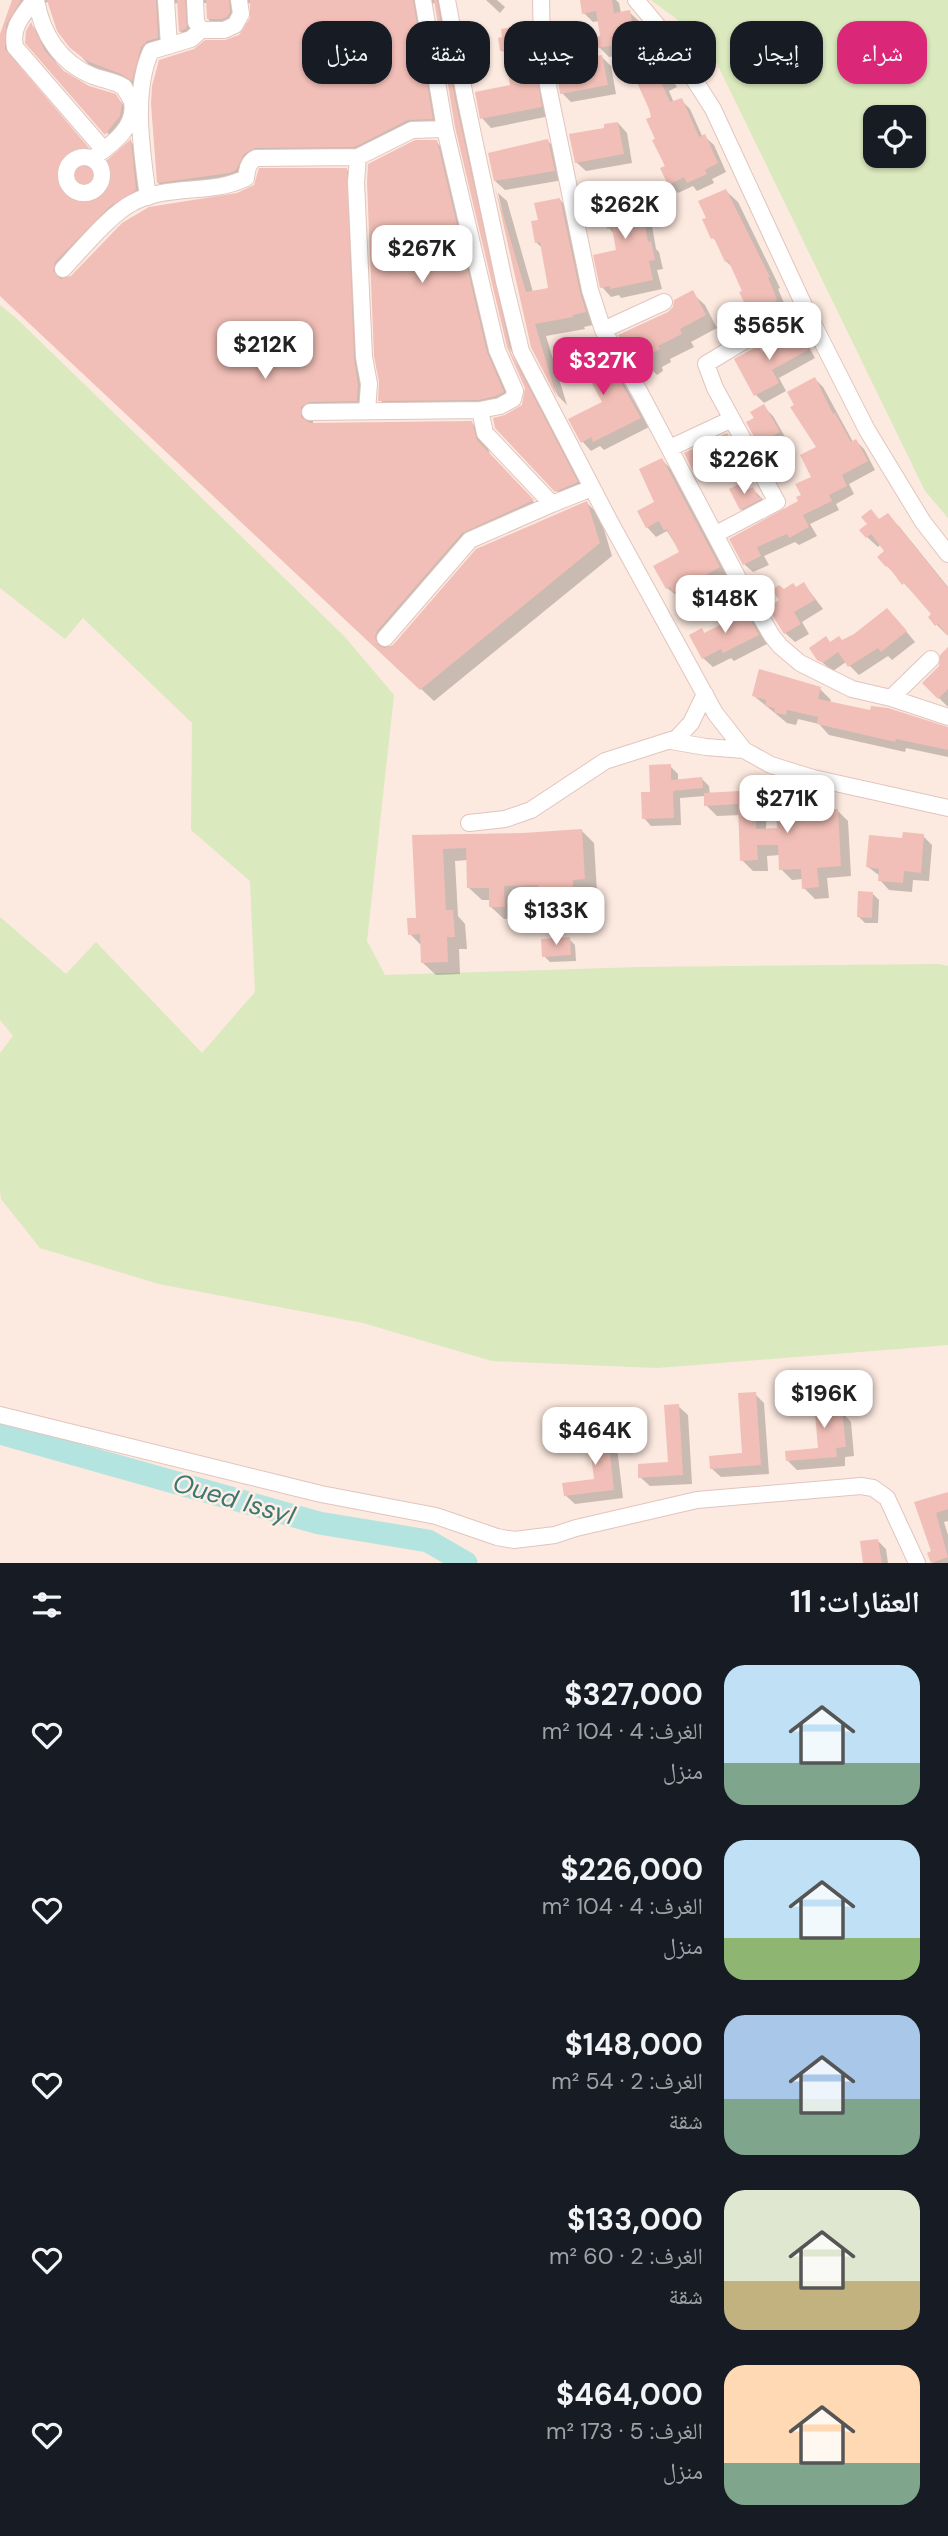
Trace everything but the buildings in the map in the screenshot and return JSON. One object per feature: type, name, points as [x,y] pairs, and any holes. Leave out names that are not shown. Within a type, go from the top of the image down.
[{"type":"street","points":[[35,0],[42,25],[57,50],[80,69],[124,87],[132,103],[125,130],[98,154],[15,47],[13,36],[16,25],[35,0]]},
{"type":"street","points":[[166,0],[169,46]]},
{"type":"street","points":[[195,0],[196,22],[201,30]]},
{"type":"street","points":[[148,197],[142,155],[141,82],[151,51],[191,39],[201,30],[224,30],[235,25],[240,14],[239,0]]},
{"type":"street","points":[[310,412],[480,410],[500,406],[513,399],[514,391],[497,350],[445,130],[423,0]]},
{"type":"street","points":[[447,0],[465,97],[518,341],[592,488],[727,730],[744,750],[771,765],[948,808]]},
{"type":"street","points":[[541,0],[542,49],[549,91],[590,290],[603,330],[639,391],[739,580],[780,646],[800,663],[845,686],[948,717]]},
{"type":"street","points":[[636,0],[666,36],[713,108],[808,314],[867,430],[923,522],[948,554]]},
{"type":"street","points":[[63,269],[109,222],[133,202],[148,197],[234,184],[246,178],[251,160],[256,158],[358,157],[412,130],[445,130]]},
{"type":"street","points":[[358,157],[356,182],[364,357],[369,384],[367,411]]},
{"type":"street","points":[[603,330],[664,302]]},
{"type":"street","points":[[716,534],[777,502],[715,388],[706,364],[749,338],[808,314]]},
{"type":"street","points":[[480,410],[485,433],[552,504]]},
{"type":"street","points":[[670,448],[732,419]]},
{"type":"street","points":[[384,638],[470,540],[592,488]]},
{"type":"street","points":[[891,698],[931,659]]},
{"type":"street","points":[[469,823],[505,819],[531,810],[605,761],[671,741],[688,728],[705,694]]},
{"type":"street","points":[[688,728],[700,746]]},
{"type":"street","points":[[671,741],[744,750]]},
{"type":"street","points":[[0,1415],[321,1494],[436,1516],[497,1537],[514,1540],[555,1535],[697,1500],[861,1486],[873,1488],[887,1498],[917,1563]]},
{"type":"green space","points":[[651,0],[948,0],[948,518],[925,491],[716,62],[716,21],[679,21]]},
{"type":"green space","points":[[0,305],[345,637],[394,695],[367,941],[385,975],[639,967],[948,966],[948,1345],[657,1368],[492,1361],[363,1323],[159,1284],[40,1248],[1,1199],[0,1191],[0,1053],[13,1036],[0,1020],[0,917],[66,974],[96,942],[202,1053],[255,992],[250,881],[191,830],[192,723],[83,618],[65,639],[0,588]]},
{"type":"waterway","name":"Oued Issyl","points":[[0,1433],[319,1523],[428,1541],[466,1563]]}]
